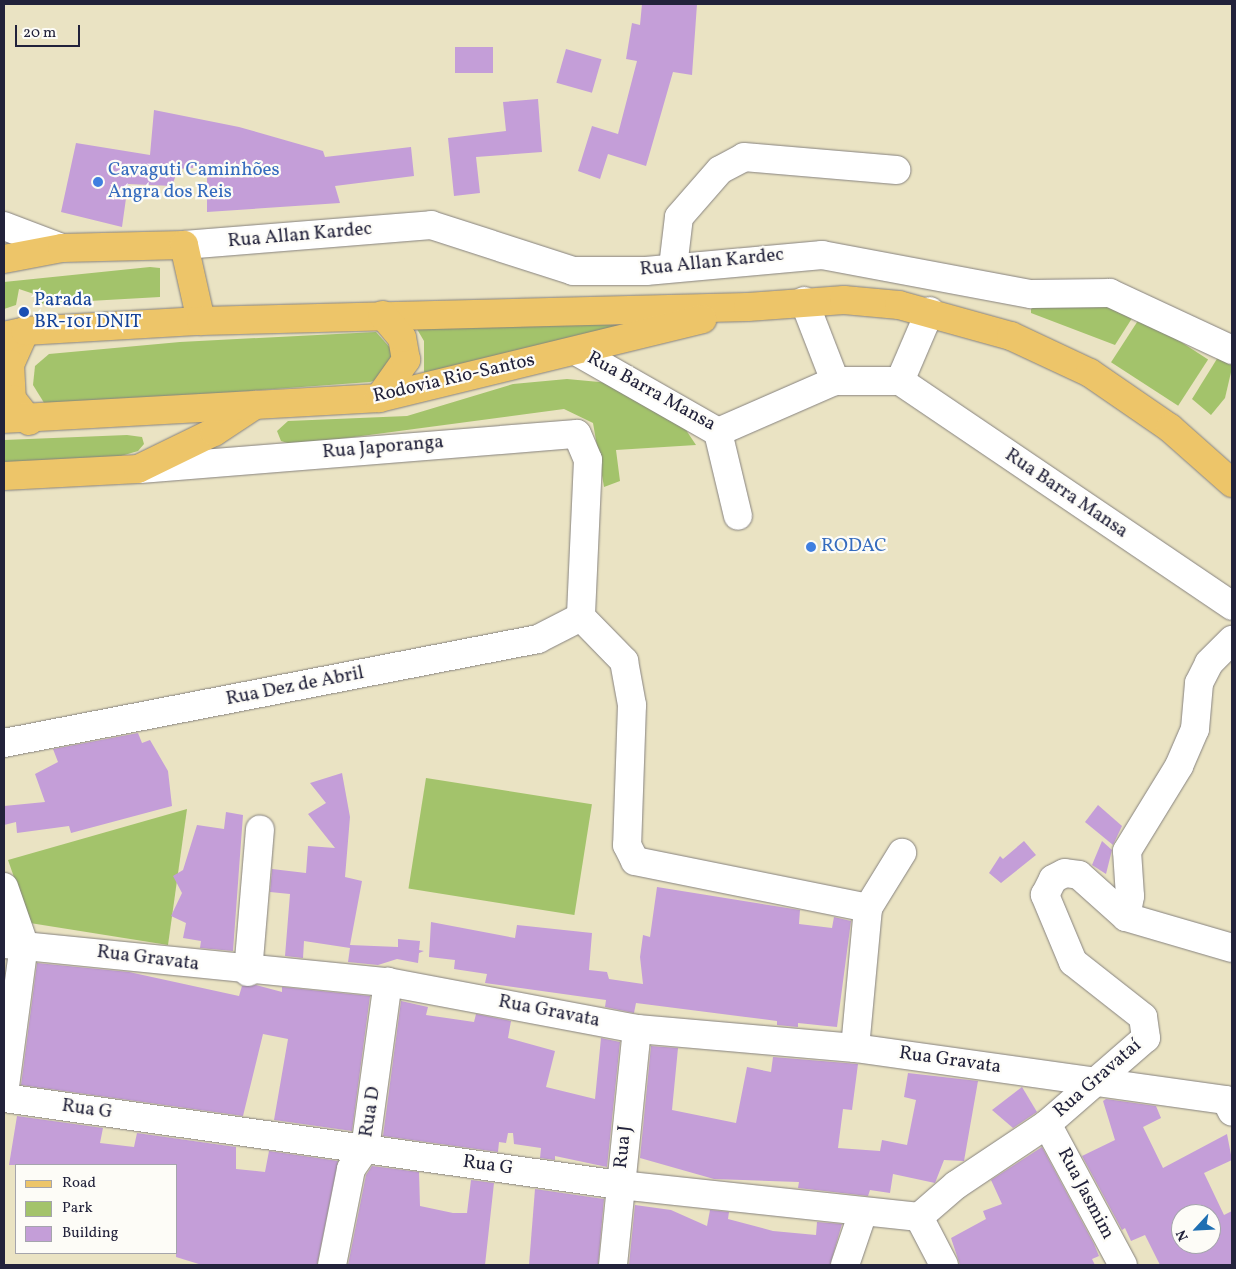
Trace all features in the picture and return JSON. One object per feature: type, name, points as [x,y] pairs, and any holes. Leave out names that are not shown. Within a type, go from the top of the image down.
[{"type":"main road","points":[[4,259],[62,248],[184,245],[201,321]]},
{"type":"main road","name":"Rodovia Rio-Santos","points":[[14,334],[201,321],[748,307],[844,300],[930,311],[1011,336],[1090,373],[1170,428],[1232,483]]},
{"type":"main road","name":"Rodovia Rio-Santos","points":[[16,420],[255,404],[379,398],[576,351],[748,307]]},
{"type":"main road","points":[[379,398],[406,360],[402,338],[383,315]]},
{"type":"main road","points":[[14,334],[10,364],[12,398],[16,420]]},
{"type":"main road","points":[[138,469],[214,432],[255,404]]},
{"type":"main road","name":"Rua Japoranga","points":[[4,476],[138,469]]},
{"type":"street","points":[[673,266],[679,217],[720,170],[744,157],[896,170]]},
{"type":"street","name":"Rua Allan Kardec","points":[[184,245],[431,225],[573,271],[822,256],[1031,294],[1110,293],[1231,344]]},
{"type":"street","points":[[4,226],[62,248]]},
{"type":"street","points":[[804,302],[835,380]]},
{"type":"street","points":[[900,381],[930,311]]},
{"type":"street","name":"Rua Barra Mansa","points":[[576,351],[718,432],[835,380],[900,381],[1232,606]]},
{"type":"street","points":[[718,432],[738,516]]},
{"type":"street","name":"Rua Japoranga","points":[[138,469],[577,434],[588,460],[581,617]]},
{"type":"street","points":[[581,617],[624,661],[632,705],[627,845],[635,861],[868,908]]},
{"type":"street","name":"Rua Dez de Abril","points":[[4,743],[538,639],[581,617]]},
{"type":"street","points":[[1126,917],[1130,896],[1127,851],[1179,766],[1195,729],[1199,683],[1209,663],[1232,640]]},
{"type":"street","points":[[248,972],[260,830]]},
{"type":"street","points":[[855,1048],[868,908],[902,853]]},
{"type":"street","name":"Rua Gravataí","points":[[919,1217],[956,1185],[1047,1124],[1094,1080],[1146,1038],[1143,1017],[1073,962],[1045,894],[1053,879],[1065,873],[1079,875],[1126,917],[1232,948]]},
{"type":"street","points":[[4,887],[14,944],[4,1094]]},
{"type":"street","name":"Rua Gravata","points":[[14,944],[248,972],[388,982],[637,1029],[855,1048],[1094,1080],[1182,1098],[1230,1103]]},
{"type":"street","name":"Rua D","points":[[332,1265],[351,1168],[365,1148],[388,982]]},
{"type":"street","name":"Rua J","points":[[613,1265],[637,1029]]},
{"type":"street","name":"Rua G","points":[[4,1098],[620,1185],[919,1217]]},
{"type":"street","name":"Rua Jasmim","points":[[1047,1124],[1123,1265]]},
{"type":"street","points":[[845,1265],[863,1212]]},
{"type":"street","points":[[919,1217],[944,1265]]},
{"type":"green space","points":[[150,267],[160,268],[160,297],[36,304],[34,294],[19,289],[16,305],[4,309],[4,282]]},
{"type":"green space","points":[[1082,292],[1136,312],[1115,345],[1031,313],[1031,299]]},
{"type":"green space","points":[[1141,316],[1208,360],[1178,406],[1111,362]]},
{"type":"green space","points":[[414,324],[624,325],[424,376],[424,341]]},
{"type":"green space","points":[[376,332],[393,351],[389,376],[370,382],[46,406],[33,385],[35,366],[49,354],[180,342]]},
{"type":"green space","points":[[1220,354],[1232,362],[1232,368],[1225,398],[1211,415],[1192,399]]},
{"type":"green space","points":[[567,379],[610,383],[684,427],[696,445],[616,450],[620,481],[604,487],[593,423],[564,409],[294,445],[281,441],[277,431],[288,421],[407,416],[513,384]]},
{"type":"green space","points":[[127,435],[142,437],[144,444],[138,451],[121,456],[4,465],[4,440]]},
{"type":"green space","points":[[426,778],[592,804],[574,915],[408,889]]},
{"type":"green space","points":[[187,809],[168,945],[30,923],[8,860]]},
{"type":"building","points":[[642,4],[697,4],[692,75],[673,72],[646,166],[608,154],[600,179],[578,171],[592,126],[618,134],[637,61],[626,59],[632,23],[640,25]]},
{"type":"building","points":[[455,47],[493,47],[493,73],[455,73]]},
{"type":"building","points":[[566,49],[602,59],[592,93],[556,83]]},
{"type":"building","points":[[538,99],[542,152],[476,157],[480,193],[454,196],[448,138],[506,131],[503,102]]},
{"type":"building","points":[[154,110],[239,127],[323,151],[325,157],[411,147],[414,176],[335,186],[340,203],[207,212],[207,167],[178,169],[172,186],[128,184],[122,227],[61,212],[76,143],[150,155]]},
{"type":"building","points":[[138,733],[142,743],[150,740],[168,771],[172,806],[71,833],[69,826],[17,833],[16,822],[4,825],[4,806],[45,802],[35,774],[58,762],[53,749]]},
{"type":"building","points":[[342,773],[350,817],[345,877],[362,881],[350,945],[398,947],[398,939],[420,941],[419,950],[424,951],[419,953],[418,963],[397,959],[378,965],[348,962],[350,948],[304,941],[303,958],[285,956],[290,894],[270,892],[272,869],[306,873],[308,846],[335,848],[308,814],[326,803],[310,783]]},
{"type":"building","points":[[1098,805],[1122,826],[1113,845],[1085,822]]},
{"type":"building","points":[[226,812],[243,815],[233,951],[200,948],[201,941],[183,938],[186,923],[171,916],[182,893],[173,876],[183,870],[197,825],[224,829]]},
{"type":"building","points":[[1024,841],[1036,855],[1001,883],[989,873],[1000,856],[1003,859]]},
{"type":"building","points":[[1102,841],[1112,850],[1106,874],[1092,865]]},
{"type":"building","points":[[657,887],[800,910],[799,924],[832,928],[834,917],[851,921],[837,1027],[798,1023],[798,1027],[777,1025],[777,1021],[636,1003],[634,1013],[605,1007],[606,1000],[485,983],[487,974],[454,969],[455,960],[429,957],[431,922],[515,938],[517,925],[592,933],[589,970],[607,972],[609,979],[643,984],[640,957],[643,935],[650,937]]},
{"type":"building","points":[[37,963],[129,972],[239,996],[242,986],[256,985],[282,992],[282,987],[370,996],[352,1131],[274,1120],[288,1039],[263,1034],[243,1116],[21,1085]]},
{"type":"building","points":[[401,1001],[428,1007],[426,1015],[474,1022],[476,1014],[511,1021],[508,1038],[555,1051],[546,1087],[595,1099],[601,1038],[620,1042],[607,1167],[555,1156],[555,1160],[540,1158],[541,1148],[514,1144],[513,1133],[508,1133],[506,1143],[499,1142],[498,1152],[383,1136]]},
{"type":"building","points":[[651,1046],[678,1048],[672,1110],[736,1123],[747,1067],[771,1072],[773,1057],[858,1064],[852,1110],[843,1109],[838,1148],[880,1151],[882,1140],[907,1145],[916,1100],[904,1097],[908,1073],[978,1081],[964,1161],[944,1160],[935,1183],[893,1174],[890,1193],[870,1190],[868,1196],[798,1188],[799,1182],[714,1179],[640,1158]]},
{"type":"building","points":[[1022,1087],[1037,1112],[1013,1128],[992,1110]]},
{"type":"building","points":[[1106,1099],[1156,1106],[1161,1118],[1143,1127],[1163,1168],[1227,1134],[1232,1160],[1204,1173],[1219,1204],[1171,1204],[1171,1254],[1221,1254],[1221,1209],[1224,1215],[1232,1211],[1232,1265],[1160,1265],[1145,1235],[1131,1241],[1125,1228],[1122,1230],[1082,1156],[1115,1140],[1103,1101]]},
{"type":"building","points":[[17,1116],[103,1128],[100,1143],[134,1147],[137,1133],[236,1147],[236,1169],[265,1172],[269,1151],[338,1161],[317,1265],[202,1265],[176,1257],[176,1254],[178,1254],[178,1164],[9,1165]]},
{"type":"building","points":[[1042,1147],[1094,1244],[1099,1256],[1092,1259],[1095,1265],[960,1265],[951,1238],[986,1219],[983,1211],[1002,1204],[991,1180]]},
{"type":"building","points":[[372,1166],[419,1172],[420,1206],[453,1213],[467,1213],[471,1180],[494,1183],[485,1265],[348,1265],[366,1175]]},
{"type":"building","points":[[535,1189],[604,1199],[598,1265],[529,1265]]},
{"type":"building","points":[[635,1205],[671,1210],[707,1226],[710,1210],[729,1212],[728,1219],[773,1231],[816,1235],[817,1222],[842,1224],[830,1265],[629,1265]]},
{"type":"place","name":"Cavaguti Caminhões Angra dos Reis","points":[[98,182]]},
{"type":"place","name":"Parada BR-101 DNIT","points":[[24,312]]},
{"type":"place","name":"RODAC","points":[[811,547]]}]
